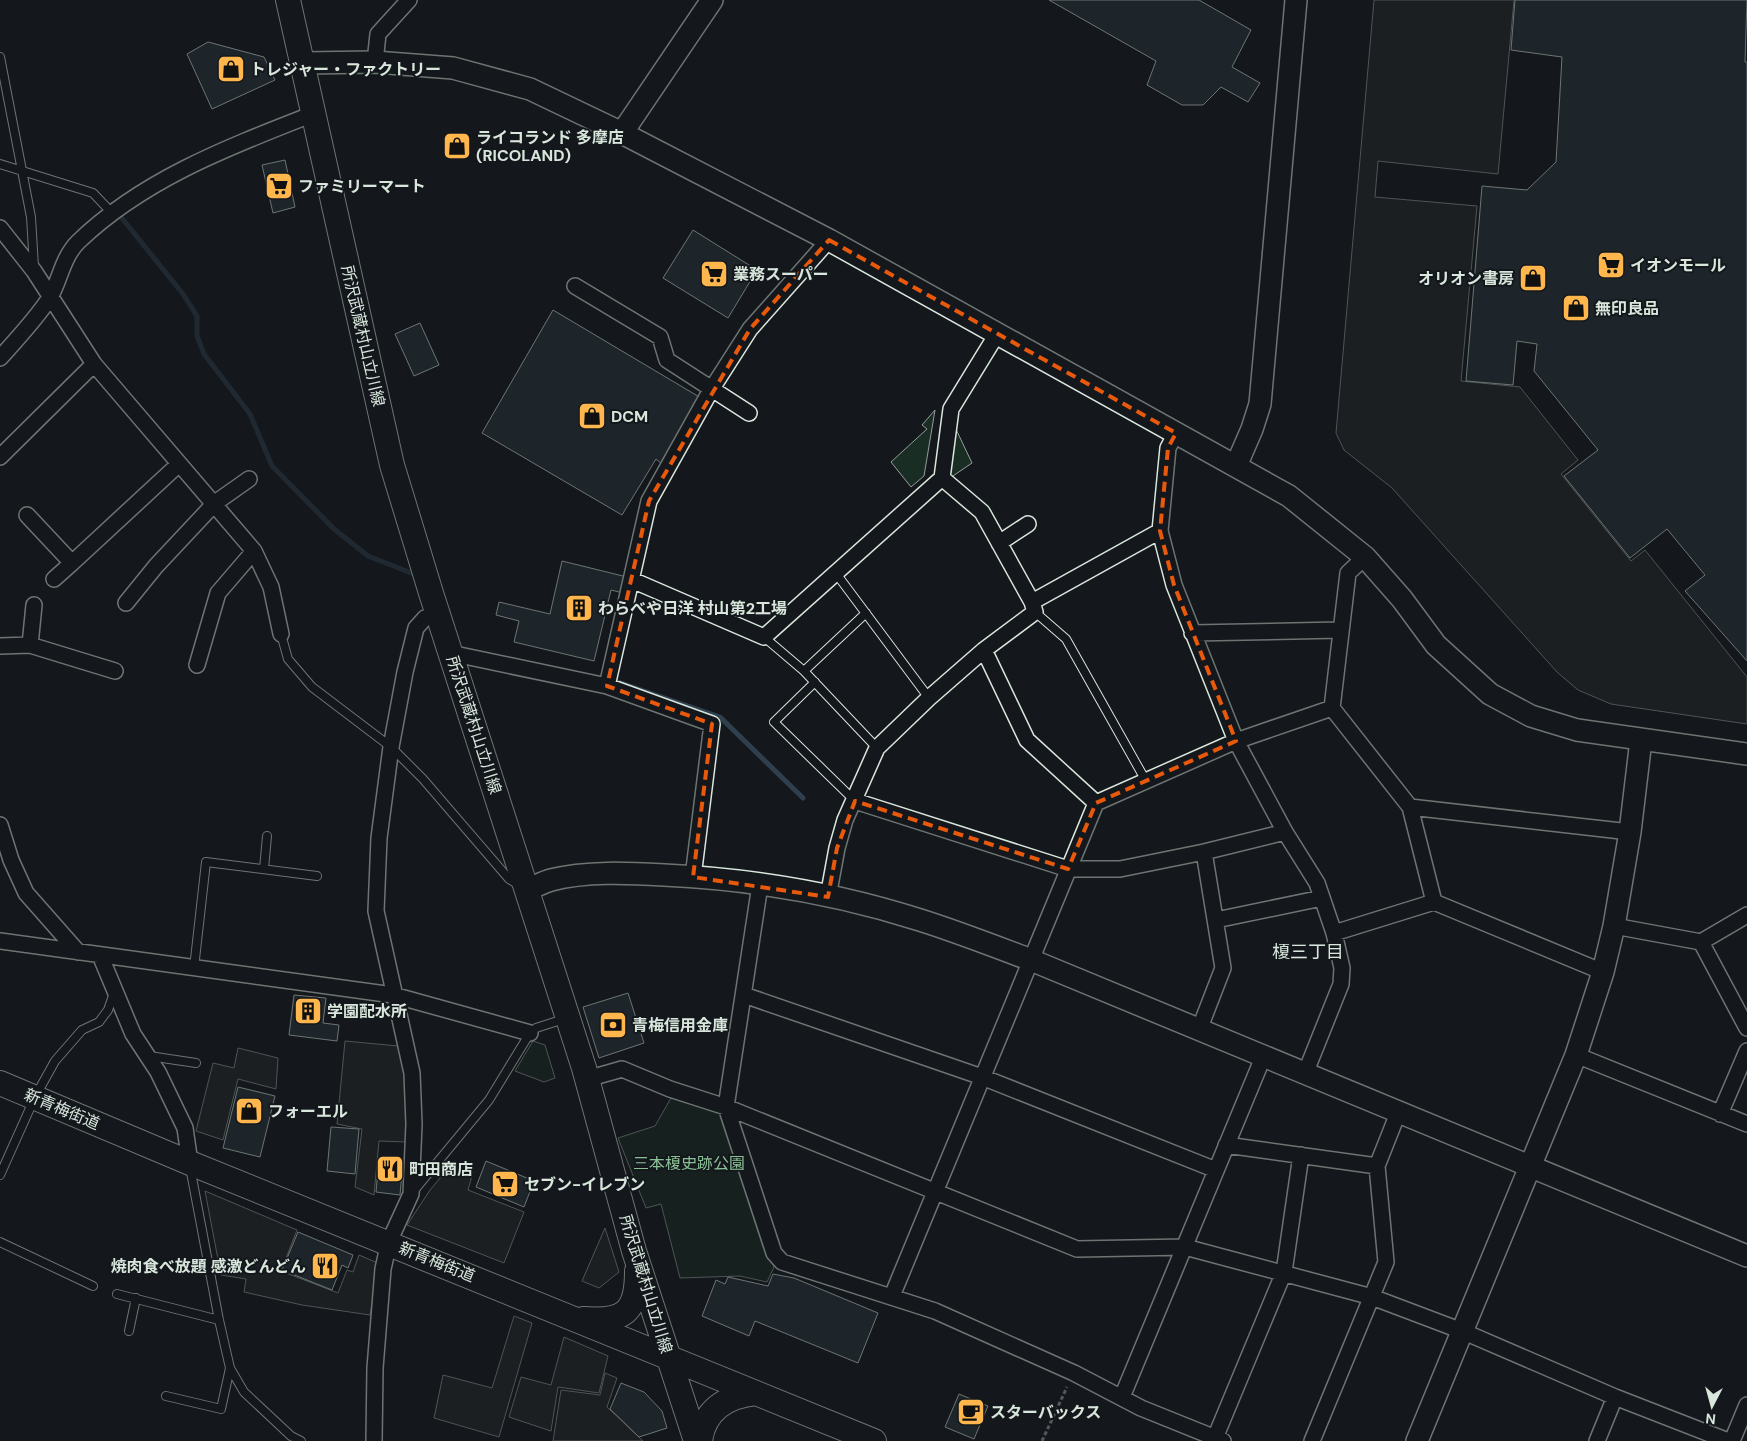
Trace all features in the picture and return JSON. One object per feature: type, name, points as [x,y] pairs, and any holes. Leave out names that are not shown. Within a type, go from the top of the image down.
[{"type":"main road","name":"所沢武蔵村山立川線","points":[[288,0],[392,465],[426,578],[587,1078],[634,1251],[696,1441]]},
{"type":"main road","name":"新青梅街道","points":[[0,1083],[190,1163],[389,1242],[874,1441]]},
{"type":"main road","points":[[574,1318],[605,1320],[624,1313],[636,1296],[634,1251]]},
{"type":"main road","points":[[700,1441],[705,1421],[719,1406],[729,1398],[756,1392]]},
{"type":"street","points":[[375,62],[378,34],[409,0]]},
{"type":"street","points":[[622,133],[712,0]]},
{"type":"street","points":[[1236,466],[1252,429],[1260,404],[1296,0]]},
{"type":"street","points":[[303,63],[375,62],[453,68],[530,89],[622,133],[829,240],[1289,496],[1365,557],[1402,599],[1436,645],[1490,694],[1531,716],[1577,730],[1747,754]]},
{"type":"street","points":[[0,358],[50,298],[60,270],[77,243],[112,213],[146,189],[252,138],[314,114]]},
{"type":"street","points":[[0,228],[34,271],[94,364],[179,464],[215,503],[254,551],[271,586],[281,634]]},
{"type":"street","points":[[607,686],[649,500],[711,390],[750,329],[829,240]]},
{"type":"street","points":[[575,286],[660,337],[667,360],[749,413]]},
{"type":"street","points":[[632,580],[764,637],[942,478],[951,410],[997,334]]},
{"type":"street","points":[[0,457],[94,364]]},
{"type":"street","points":[[1176,434],[1168,448],[1160,531],[1174,585],[1236,741],[1285,832],[1317,883],[1334,933],[1342,968],[1341,984],[1304,1074]]},
{"type":"street","points":[[54,579],[179,464]]},
{"type":"street","points":[[942,478],[982,512],[1034,607]]},
{"type":"street","points":[[126,603],[156,566],[215,503],[249,479]]},
{"type":"street","points":[[27,515],[72,562]]},
{"type":"street","points":[[999,543],[1028,524]]},
{"type":"street","points":[[828,897],[837,848],[845,820],[877,748],[929,698],[1034,607],[1160,531]]},
{"type":"street","points":[[197,665],[218,593],[254,551]]},
{"type":"street","points":[[1365,557],[1348,573],[1332,708],[1410,807],[1434,902]]},
{"type":"street","points":[[30,645],[34,605]]},
{"type":"street","points":[[374,1441],[375,1368],[383,1269],[389,1242],[411,1194],[414,1124],[412,1073],[393,995],[376,911],[379,838],[391,746],[404,672],[416,628],[426,618],[438,614]]},
{"type":"street","points":[[1192,633],[1340,630]]},
{"type":"street","points":[[0,646],[30,645],[115,671]]},
{"type":"street","points":[[984,650],[1028,740],[1096,804]]},
{"type":"street","points":[[450,653],[607,686],[712,724],[693,877]]},
{"type":"street","points":[[892,1296],[1096,804],[1236,741],[1332,708]]},
{"type":"street","points":[[1416,1441],[1576,1055],[1603,972],[1614,926],[1630,832],[1641,740]]},
{"type":"street","points":[[855,801],[1068,869],[1120,869],[1204,852],[1285,832]]},
{"type":"street","points":[[1410,807],[1630,832]]},
{"type":"street","points":[[0,825],[5,859],[26,893],[78,952]]},
{"type":"street","points":[[1199,1030],[1223,968],[1204,852]]},
{"type":"street","points":[[527,890],[551,880],[576,876],[631,873],[693,877],[760,885],[828,897],[920,920],[1031,960],[1747,1256]]},
{"type":"street","points":[[760,885],[726,1107],[774,1253],[782,1262],[935,1311],[1074,1373],[1122,1397],[1219,1439],[1284,1272],[1301,1156]]},
{"type":"street","points":[[1216,920],[1322,898]]},
{"type":"street","points":[[1334,933],[1434,902],[1603,972]]},
{"type":"street","points":[[1614,926],[1701,942],[1747,915]]},
{"type":"street","points":[[0,940],[393,995],[530,1034]]},
{"type":"street","points":[[1701,942],[1747,1028]]},
{"type":"street","points":[[100,955],[133,1034],[158,1072],[185,1128],[190,1163]]},
{"type":"street","points":[[744,995],[982,1077],[1216,1170]]},
{"type":"street","points":[[1720,1114],[1747,1051]]},
{"type":"street","points":[[1122,1397],[1264,1055]]},
{"type":"street","points":[[1576,1055],[1747,1124]]},
{"type":"street","points":[[587,1078],[622,1069],[670,1089],[726,1107],[1077,1249],[1185,1247],[1372,1297],[1462,1331],[1616,1397],[1730,1441],[1747,1405]]},
{"type":"street","points":[[1312,1441],[1386,1262],[1377,1166],[1398,1113]]},
{"type":"street","points":[[1226,1145],[1377,1166]]},
{"type":"street","points":[[1597,1441],[1616,1397]]},
{"type":"lane","points":[[0,57],[31,217],[34,271]]},
{"type":"lane","points":[[0,164],[93,193],[112,213]]},
{"type":"lane","points":[[835,572],[929,698]]},
{"type":"lane","points":[[1034,607],[1066,639],[1146,781]]},
{"type":"lane","points":[[804,671],[866,613]]},
{"type":"lane","points":[[281,634],[288,659],[312,687],[391,746],[423,779],[509,879],[527,890]]},
{"type":"lane","points":[[764,637],[804,671],[877,748]]},
{"type":"lane","points":[[815,682],[774,722],[855,801]]},
{"type":"lane","points":[[264,869],[267,836]]},
{"type":"lane","points":[[194,968],[206,862],[317,876]]},
{"type":"lane","points":[[0,1175],[35,1098],[55,1061],[82,1030],[99,1022],[108,1010],[115,991]]},
{"type":"lane","points":[[411,1194],[489,1100],[530,1034],[536,1028],[568,1018]]},
{"type":"lane","points":[[147,1056],[196,1064]]},
{"type":"lane","points":[[190,1163],[219,1320],[230,1368],[244,1392],[291,1436],[301,1441]]},
{"type":"lane","points":[[0,1242],[93,1286]]},
{"type":"lane","points":[[117,1294],[219,1320]]},
{"type":"lane","points":[[128,1331],[136,1298]]},
{"type":"lane","points":[[166,1396],[221,1409],[230,1368]]},
{"type":"path","points":[[1042,1441],[1074,1373]]},
{"type":"highlighted area","points":[[829,240],[1176,433],[1168,448],[1160,531],[1174,585],[1236,741],[1096,803],[1068,869],[855,801],[837,848],[828,897],[693,877],[712,724],[607,686],[649,501],[750,329]]},
{"type":"green space","points":[[935,410],[924,476],[911,487],[891,462],[927,429],[922,425]]},
{"type":"green space","points":[[954,425],[972,463],[950,478],[949,468]]},
{"type":"green space","points":[[533,1041],[545,1045],[555,1078],[544,1082],[515,1071]]},
{"type":"green space","name":"三本榎史跡公園","points":[[671,1098],[721,1111],[727,1118],[774,1267],[767,1282],[740,1276],[680,1278],[661,1204],[646,1208],[618,1138],[655,1126]]},
{"type":"shaded area","points":[[1374,0],[1514,0],[1498,174],[1378,161],[1375,197],[1477,206],[1461,381],[1520,387],[1578,460],[1561,474],[1631,561],[1645,550],[1747,677],[1747,724],[1611,704],[1578,690],[1557,672],[1392,488],[1344,450],[1336,433]]},
{"type":"shaded area","points":[[345,1041],[398,1046],[405,1066],[407,1142],[379,1141],[374,1195],[355,1187],[362,1129],[337,1124]]},
{"type":"shaded area","points":[[238,1048],[278,1058],[276,1089],[238,1079],[223,1140],[196,1131],[213,1063],[234,1068]]},
{"type":"shaded area","points":[[453,1163],[473,1172],[468,1190],[524,1212],[504,1263],[407,1225],[430,1190]]},
{"type":"shaded area","points":[[205,1191],[297,1230],[281,1271],[338,1293],[347,1270],[353,1272],[359,1255],[380,1264],[370,1315],[302,1305],[244,1292],[246,1279],[221,1275]]},
{"type":"shaded area","points":[[605,1228],[619,1272],[599,1288],[582,1281]]},
{"type":"shaded area","points":[[514,1316],[532,1323],[499,1437],[434,1418],[443,1375],[492,1388]]},
{"type":"shaded area","points":[[564,1337],[608,1356],[599,1393],[558,1387],[551,1431],[509,1417],[521,1377],[551,1385]]},
{"type":"shaded area","points":[[605,1373],[617,1378],[607,1407],[643,1441],[553,1441],[561,1390],[600,1395]]},
{"type":"building","points":[[1049,0],[1199,0],[1251,30],[1232,67],[1260,83],[1248,102],[1221,87],[1203,105],[1182,105],[1147,85],[1156,61]]},
{"type":"building","name":"イオンモール","points":[[1515,0],[1747,0],[1745,62],[1747,62],[1747,661],[1685,591],[1705,575],[1667,529],[1630,558],[1564,476],[1598,450],[1534,371],[1537,344],[1517,341],[1513,385],[1466,381],[1482,186],[1527,190],[1556,162],[1562,57],[1511,50]]},
{"type":"building","name":"トレジャー・ファクトリー","points":[[208,42],[264,57],[275,80],[212,109],[187,54]]},
{"type":"building","name":"ファミリーマート","points":[[285,160],[295,207],[273,213],[262,165]]},
{"type":"building","points":[[693,230],[757,270],[728,318],[663,278]]},
{"type":"building","name":"DCM","points":[[553,310],[701,398],[663,465],[656,459],[622,515],[482,433]]},
{"type":"building","points":[[420,323],[439,365],[414,376],[395,334]]},
{"type":"building","name":"わらべや日洋 村山第2工場","points":[[562,561],[627,577],[623,593],[611,590],[594,661],[514,642],[519,621],[496,615],[499,602],[550,614]]},
{"type":"building","points":[[628,993],[644,1043],[599,1058],[583,1007]]},
{"type":"building","name":"学園配水所","points":[[294,995],[326,998],[323,1023],[339,1025],[337,1041],[289,1035]]},
{"type":"building","points":[[238,1087],[275,1096],[260,1157],[223,1148]]},
{"type":"building","points":[[331,1127],[359,1129],[355,1174],[327,1171]]},
{"type":"building","points":[[379,1159],[403,1161],[400,1195],[376,1192]]},
{"type":"building","name":"セブン-イレブン","points":[[486,1161],[534,1181],[524,1207],[476,1187]]},
{"type":"building","points":[[298,1232],[353,1255],[348,1268],[342,1265],[332,1290],[282,1270]]},
{"type":"building","points":[[773,1274],[794,1278],[878,1313],[858,1363],[755,1321],[749,1336],[702,1316],[716,1280],[725,1284],[728,1277],[768,1286]]},
{"type":"building","points":[[621,1383],[644,1392],[662,1411],[667,1428],[639,1437],[610,1409]]},
{"type":"building","points":[[959,1394],[988,1406],[974,1439],[945,1427]]},
{"type":"waterway","points":[[121,217],[183,294],[197,316],[197,336],[204,354],[250,414],[272,466],[334,529],[368,556],[419,576]]},
{"type":"waterway","points":[[618,682],[720,717],[803,798]]},
{"type":"place","name":"トレジャー・ファクトリー","points":[[231,69]]},
{"type":"place","name":"ライコランド 多摩店 (RICOLAND)","points":[[457,146]]},
{"type":"place","name":"ファミリーマート","points":[[279,186]]},
{"type":"place","name":"イオンモール","points":[[1611,265]]},
{"type":"place","name":"業務スーパー","points":[[714,274]]},
{"type":"place","name":"オリオン書房","points":[[1533,278]]},
{"type":"place","name":"無印良品","points":[[1576,308]]},
{"type":"place","name":"DCM","points":[[592,416]]},
{"type":"place","name":"わらべや日洋 村山第2工場","points":[[579,608]]},
{"type":"place","name":"学園配水所","points":[[308,1011]]},
{"type":"place","name":"青梅信用金庫","points":[[613,1025]]},
{"type":"place","name":"フォーエル","points":[[249,1111]]},
{"type":"place","name":"町田商店","points":[[390,1169]]},
{"type":"place","name":"セブン-イレブン","points":[[505,1184]]},
{"type":"place","name":"焼肉食べ放題 感激どんどん","points":[[325,1266]]},
{"type":"place","name":"スターバックス","points":[[971,1412]]},
{"type":"district","name":"榎三丁目","points":[[1308,952]]}]
